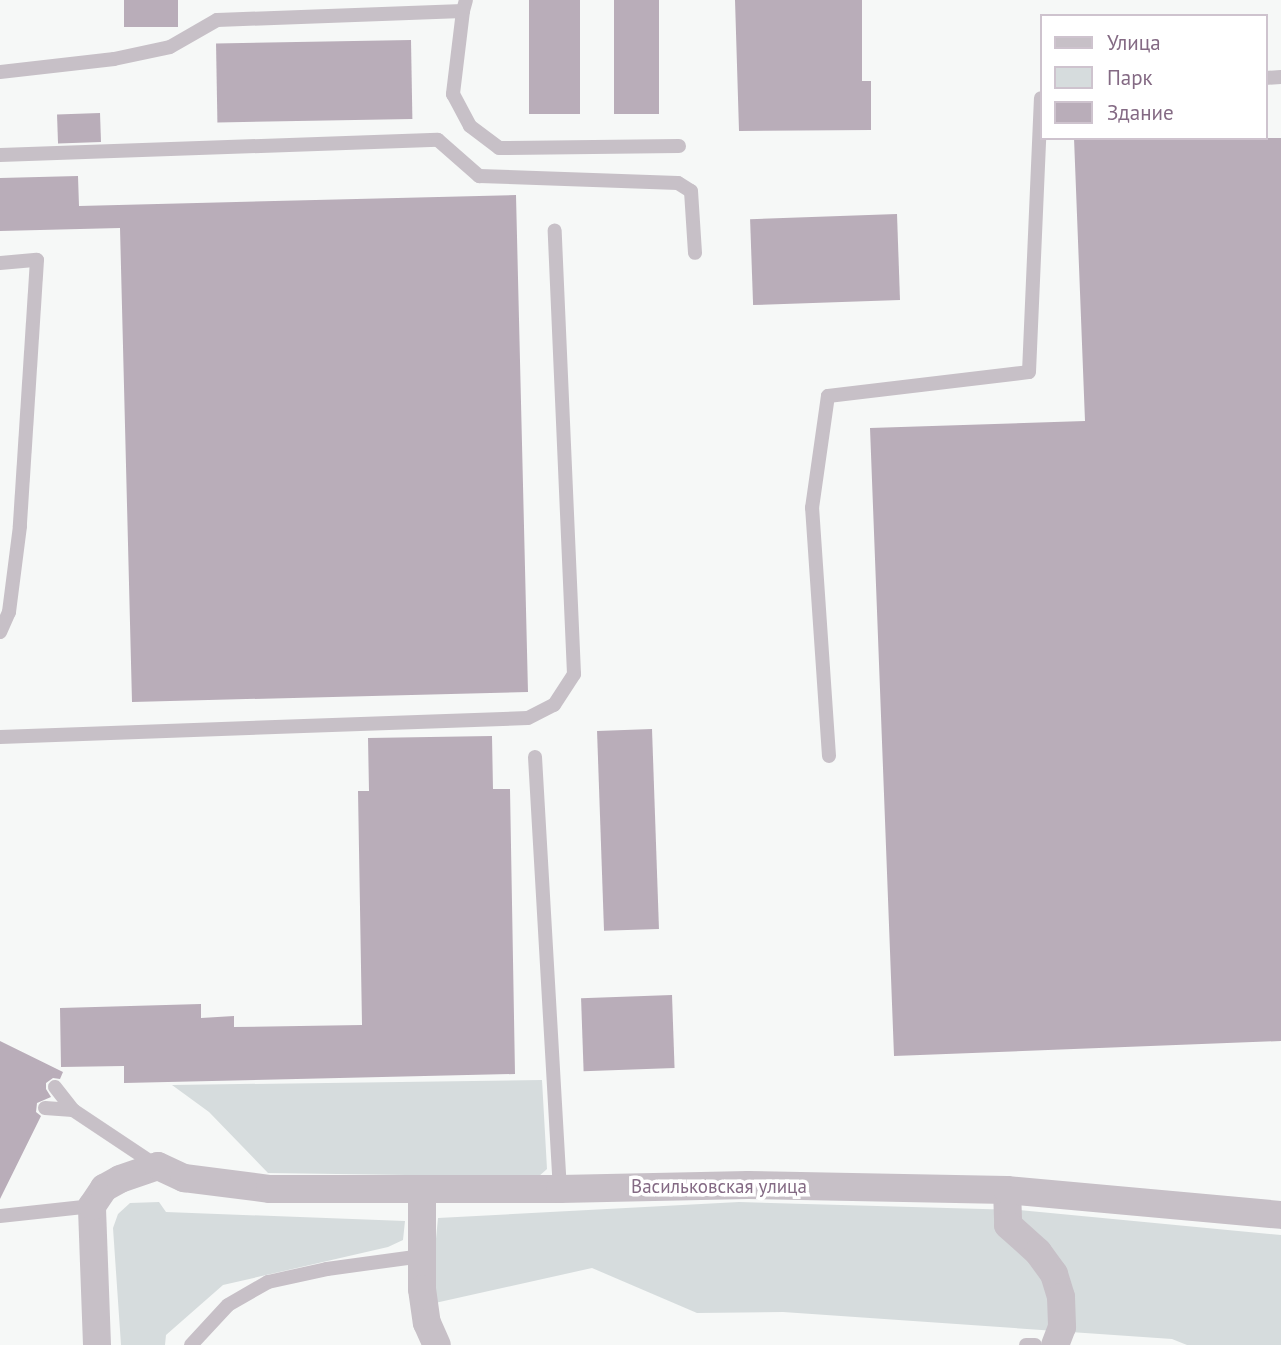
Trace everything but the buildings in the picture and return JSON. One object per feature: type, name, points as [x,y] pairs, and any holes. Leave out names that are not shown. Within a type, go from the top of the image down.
[{"type":"street","name":"Васильковская улица","points":[[158,1166],[184,1178],[270,1189],[560,1189],[748,1185],[1007,1190],[1281,1215]]},
{"type":"street","points":[[97,1345],[92,1206],[104,1188],[120,1179],[158,1166]]},
{"type":"street","points":[[422,1190],[422,1256],[427,1323],[438,1345]]},
{"type":"street","points":[[1007,1190],[1008,1225],[1038,1252],[1054,1274],[1058,1286],[1062,1327],[1055,1345]]},
{"type":"lane","points":[[0,72],[114,59],[170,47],[217,20],[464,6],[453,94],[470,126],[499,148],[679,146]]},
{"type":"lane","points":[[830,756],[812,508],[828,396],[1029,372],[1040,121]]},
{"type":"lane","points":[[0,155],[438,140],[479,176],[678,183],[691,191],[695,253]]},
{"type":"lane","points":[[0,737],[528,718],[554,705],[574,674],[555,230]]},
{"type":"lane","points":[[0,263],[37,260],[20,526],[9,612],[0,632]]},
{"type":"lane","points":[[536,757],[560,1189]]},
{"type":"lane","points":[[55,1087],[73,1110],[158,1166]]},
{"type":"lane","points":[[45,1108],[73,1110]]},
{"type":"lane","points":[[0,1216],[92,1206]]},
{"type":"lane","points":[[191,1345],[228,1305],[268,1282],[327,1269],[422,1256]]},
{"type":"lane","points":[[1026,1345],[1035,1345]]},
{"type":"green space","points":[[542,1080],[547,1169],[538,1177],[268,1173],[209,1112],[172,1085]]},
{"type":"green space","points":[[159,1202],[166,1212],[405,1221],[403,1240],[388,1247],[223,1285],[166,1335],[165,1345],[121,1345],[113,1228],[118,1214],[130,1203]]},
{"type":"green space","points":[[739,1202],[1019,1210],[1281,1235],[1281,1345],[1187,1345],[1172,1339],[783,1312],[697,1313],[592,1268],[435,1303],[434,1259],[438,1218]]}]
